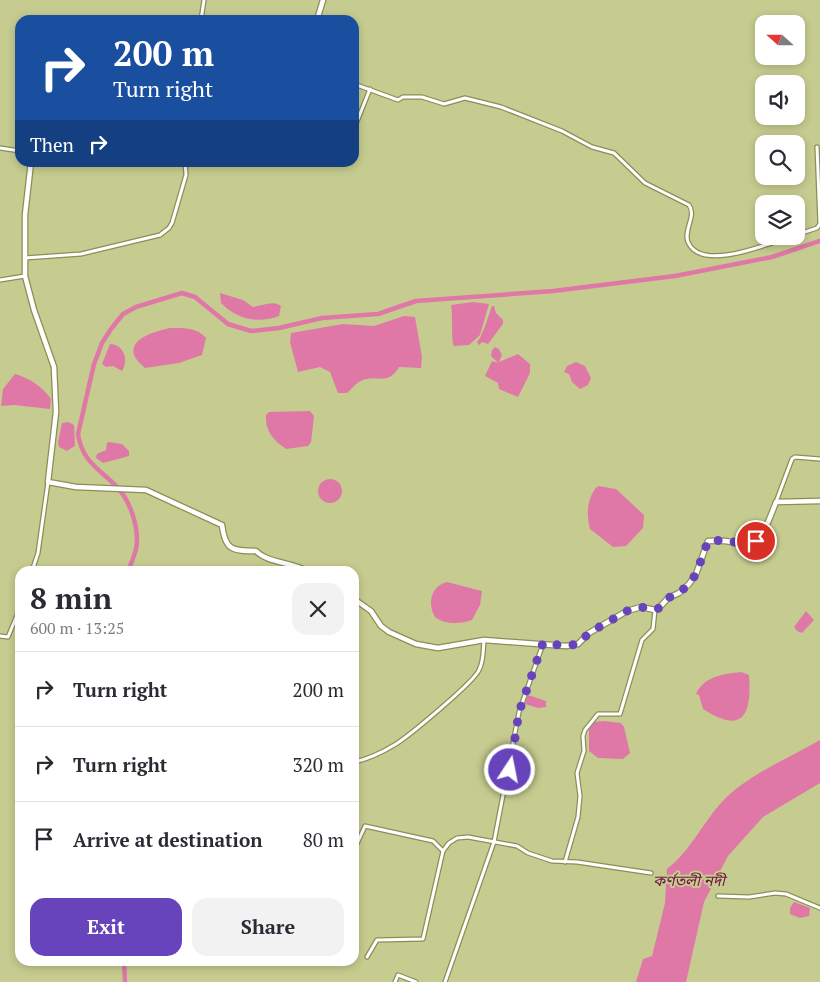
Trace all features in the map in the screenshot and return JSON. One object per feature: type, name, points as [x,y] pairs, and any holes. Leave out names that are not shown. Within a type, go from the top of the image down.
[{"type":"street","points":[[202,15],[204,0]]},
{"type":"street","points":[[318,15],[323,0]]},
{"type":"street","points":[[359,86],[398,100],[410,96],[422,97],[444,104],[465,98],[482,101],[541,122],[592,147],[614,153],[646,183],[689,205],[692,213],[687,237],[691,247],[704,254],[724,256],[764,245]]},
{"type":"street","points":[[359,116],[370,89]]},
{"type":"street","points":[[805,232],[817,228],[820,224],[818,147]]},
{"type":"street","points":[[0,148],[15,150]]},
{"type":"street","points":[[30,167],[25,215],[25,276],[34,310],[54,367],[56,412],[38,553],[34,566]]},
{"type":"street","points":[[25,258],[81,254],[160,235],[172,223],[184,180],[185,167]]},
{"type":"street","points":[[0,280],[25,276]]},
{"type":"street","points":[[359,602],[371,611],[381,626],[389,632],[416,644],[438,648],[484,640],[566,646],[578,644],[589,633],[627,611],[641,607],[655,610],[668,598],[679,593],[696,574],[708,541],[727,540],[748,546],[752,544],[766,527],[792,459],[795,457],[820,459]]},
{"type":"street","points":[[48,482],[76,487],[146,490],[222,525],[223,538],[228,546],[238,551],[256,551],[262,557],[297,566]]},
{"type":"street","points":[[776,502],[820,501]]},
{"type":"street","points":[[565,863],[578,817],[580,796],[577,773],[584,751],[585,730],[598,714],[620,714],[636,655],[642,640],[653,629],[655,610]]},
{"type":"street","points":[[0,636],[8,637],[15,620]]},
{"type":"street","points":[[359,761],[366,760],[397,743],[460,692],[479,672],[483,658],[484,640]]},
{"type":"street","points":[[445,982],[494,842],[519,712],[543,643]]},
{"type":"street","points":[[359,839],[365,826],[433,842],[443,851]]},
{"type":"street","points":[[367,957],[377,940],[423,938],[443,851],[449,843],[457,838],[468,837],[517,846],[528,853],[552,861],[577,862],[651,873]]},
{"type":"street","points":[[718,896],[749,897],[775,892],[786,894],[820,908]]},
{"type":"street","points":[[395,982],[398,975],[416,982]]},
{"type":"water","points":[[220,293],[243,300],[253,307],[271,303],[278,304],[281,306],[279,316],[255,320],[240,316],[221,303]]},
{"type":"water","points":[[473,302],[489,304],[480,335],[469,345],[454,346],[451,305]]},
{"type":"water","points":[[492,306],[494,306],[496,313],[503,320],[503,324],[488,344],[482,342],[479,345],[477,342]]},
{"type":"water","points":[[404,316],[415,317],[422,357],[421,368],[399,367],[390,377],[365,379],[357,383],[347,393],[338,393],[330,372],[320,367],[298,372],[290,342],[291,333],[343,324],[374,326]]},
{"type":"water","points":[[170,328],[190,329],[202,334],[206,338],[202,355],[179,363],[145,368],[134,355],[136,344],[146,336]]},
{"type":"water","points":[[110,344],[119,347],[124,354],[125,363],[122,371],[113,366],[106,367],[102,364]]},
{"type":"water","points":[[495,347],[499,349],[502,355],[499,362],[518,354],[530,364],[530,373],[518,397],[499,389],[498,383],[485,376],[492,361],[498,363],[491,356],[492,350]]},
{"type":"water","points":[[576,362],[585,366],[591,378],[588,385],[580,389],[572,382],[569,374],[564,372],[567,366]]},
{"type":"water","points":[[15,374],[30,380],[44,391],[51,399],[50,409],[14,405],[1,406],[3,389]]},
{"type":"water","points":[[310,411],[314,416],[311,442],[308,446],[286,449],[274,439],[268,430],[266,415],[269,412]]},
{"type":"water","points":[[68,422],[74,425],[75,446],[67,451],[59,447],[58,442],[62,423]]},
{"type":"water","points":[[107,443],[122,444],[129,451],[129,456],[103,463],[96,458],[97,454],[106,450]]},
{"type":"water","points":[[330,479],[335,480],[341,486],[341,496],[335,502],[330,503],[325,502],[319,496],[318,491],[319,486],[325,480]]},
{"type":"water","points":[[598,486],[616,489],[644,515],[643,528],[626,546],[613,547],[590,529],[588,506],[594,490]]},
{"type":"water","points":[[447,582],[482,591],[480,605],[472,620],[453,623],[439,620],[435,617],[431,606],[432,596],[437,587]]},
{"type":"water","points":[[806,611],[814,620],[802,633],[794,627]]},
{"type":"water","points":[[741,672],[749,675],[750,689],[749,701],[742,717],[736,720],[727,720],[703,709],[699,695],[696,694],[704,683],[715,677]]},
{"type":"water","points":[[528,695],[546,701],[546,707],[538,708],[525,704]]},
{"type":"water","points":[[594,722],[621,723],[624,727],[630,753],[623,759],[598,758],[589,751],[589,729]]},
{"type":"water","name":"কর্ণতলী নদী","points":[[820,740],[820,783],[763,817],[728,856],[704,902],[686,982],[636,982],[643,959],[652,956],[665,903],[667,869],[682,854],[713,812],[730,794],[754,776]]},
{"type":"water","points":[[794,902],[810,908],[809,916],[800,918],[790,914],[790,908]]},
{"type":"waterway","points":[[130,566],[137,541],[133,515],[120,491],[87,458],[78,434],[94,364],[102,343],[123,314],[136,307],[182,293],[195,297],[228,324],[251,331],[279,328],[322,318],[378,314],[416,301],[553,291],[675,276],[772,257],[820,241]]},
{"type":"waterway","points":[[124,966],[125,982]]},
{"type":"route","points":[[510,770],[519,712],[543,643],[566,646],[578,644],[589,633],[627,611],[641,607],[655,610],[659,608],[668,598],[679,593],[689,584],[696,574],[708,541],[727,540],[741,542],[748,546],[756,541]]}]
